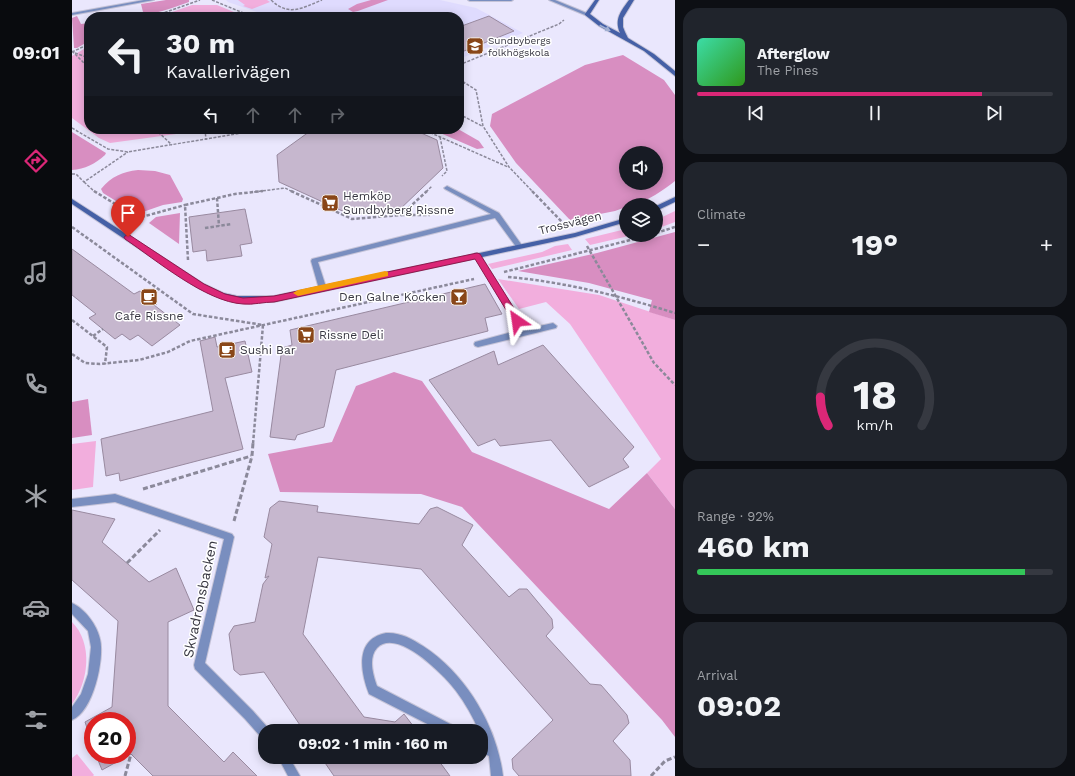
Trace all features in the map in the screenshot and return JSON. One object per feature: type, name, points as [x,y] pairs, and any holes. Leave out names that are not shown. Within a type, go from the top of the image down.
[{"type":"street","points":[[72,14],[152,0]]},
{"type":"street","points":[[470,0],[511,0]]},
{"type":"street","points":[[551,0],[573,10],[587,14],[601,26],[626,38],[647,51],[675,74]]},
{"type":"street","points":[[587,14],[597,0]]},
{"type":"street","points":[[626,38],[619,28],[618,21],[632,0]]},
{"type":"street","points":[[447,188],[497,215],[519,246]]},
{"type":"street","points":[[663,205],[675,199]]},
{"type":"street","name":"Trossvägen","points":[[72,200],[201,286],[223,297],[243,301],[274,299],[575,235],[619,222]]},
{"type":"street","points":[[322,288],[314,261],[497,215]]},
{"type":"street","points":[[477,255],[524,332]]},
{"type":"street","points":[[478,344],[553,326]]},
{"type":"street","name":"Skvadronsbacken","points":[[72,503],[115,498],[229,537],[199,665],[258,725]]},
{"type":"street","points":[[72,608],[82,616],[93,631],[96,651],[93,674],[84,699],[72,715]]},
{"type":"street","points":[[439,724],[373,690],[367,674],[367,656],[372,644],[383,638],[400,639],[430,658],[455,681],[474,709],[481,724]]},
{"type":"street","points":[[488,741],[493,752],[498,776]]},
{"type":"street","points":[[488,750],[493,752]]},
{"type":"street","points":[[287,764],[294,776]]},
{"type":"path","points":[[166,12],[200,0]]},
{"type":"path","points":[[212,0],[241,12]]},
{"type":"path","points":[[272,0],[284,10],[294,11],[322,0]]},
{"type":"path","points":[[464,63],[559,24],[569,16],[573,10]]},
{"type":"path","points":[[72,52],[84,46]]},
{"type":"path","points":[[72,52],[84,56]]},
{"type":"path","points":[[72,52],[84,63]]},
{"type":"path","points":[[465,83],[476,90],[482,126],[509,168],[591,251],[654,363],[675,385]]},
{"type":"path","points":[[464,117],[482,126]]},
{"type":"path","points":[[72,128],[108,149],[128,152],[238,134]]},
{"type":"path","points":[[160,134],[172,145]]},
{"type":"path","points":[[205,134],[206,140]]},
{"type":"path","points":[[433,134],[509,168]]},
{"type":"path","points":[[440,137],[448,171],[442,177]]},
{"type":"path","points":[[84,182],[128,152]]},
{"type":"path","points":[[72,174],[76,174],[97,192],[138,218],[185,205],[235,194],[285,188],[352,219],[401,215],[436,182]]},
{"type":"path","points":[[217,198],[219,226]]},
{"type":"path","points":[[185,205],[188,278]]},
{"type":"path","points":[[205,228],[232,224]]},
{"type":"path","points":[[72,227],[193,314],[263,326]]},
{"type":"path","points":[[663,231],[675,227]]},
{"type":"path","points":[[72,354],[85,363],[105,364],[139,360],[168,352],[190,341],[490,276],[624,242]]},
{"type":"path","points":[[490,276],[535,278],[615,295],[675,314]]},
{"type":"path","points":[[72,320],[107,347],[105,364]]},
{"type":"path","points":[[229,537],[252,456],[263,326]]},
{"type":"path","points":[[93,336],[103,329]]},
{"type":"path","points":[[115,498],[252,456]]},
{"type":"path","points":[[127,563],[171,518]]},
{"type":"path","points":[[651,776],[665,761],[675,757]]},
{"type":"path","points":[[125,776],[129,764]]},
{"type":"shaded area","points":[[166,0],[189,0],[189,2],[158,12],[143,12],[141,4]]},
{"type":"shaded area","points":[[226,0],[440,0],[476,8],[523,33],[464,57],[464,12],[257,12]]},
{"type":"shaded area","points":[[238,0],[267,0],[270,2],[252,9],[243,6],[245,5]]},
{"type":"shaded area","points":[[371,0],[388,0],[358,11],[353,12],[348,9],[357,4]]},
{"type":"shaded area","points":[[192,5],[217,5],[234,12],[172,12]]},
{"type":"shaded area","points":[[77,16],[81,24],[84,24],[84,44],[77,48],[74,48],[72,18]]},
{"type":"shaded area","points":[[84,49],[84,127],[72,118],[72,56]]},
{"type":"shaded area","points":[[623,55],[664,80],[675,95],[675,181],[663,189],[663,146],[619,146],[619,190],[662,190],[649,198],[619,198],[619,210],[570,220],[516,163],[490,126],[492,114],[585,65]]},
{"type":"shaded area","points":[[72,132],[106,153],[105,155],[90,166],[72,170]]},
{"type":"shaded area","points":[[464,132],[479,141],[484,148],[477,149],[442,134],[464,134]]},
{"type":"shaded area","points":[[94,134],[176,134],[110,143]]},
{"type":"shaded area","points":[[138,170],[155,171],[170,175],[183,199],[182,202],[163,205],[137,214],[103,193],[101,189],[113,178],[122,173]]},
{"type":"shaded area","points":[[675,211],[675,222],[663,226],[663,217]]},
{"type":"shaded area","points":[[180,213],[179,244],[149,223],[156,217]]},
{"type":"shaded area","points":[[619,231],[619,238],[590,245],[585,239]]},
{"type":"shaded area","points":[[675,232],[675,320],[649,312],[652,300],[589,283],[518,271],[638,242],[663,242],[663,235]]},
{"type":"shaded area","points":[[568,244],[572,250],[492,269],[488,264],[542,252],[555,246]]},
{"type":"shaded area","points":[[498,279],[599,295],[675,320],[675,509],[647,473],[661,459],[570,324],[546,302],[519,309]]},
{"type":"shaded area","points":[[394,372],[422,381],[472,452],[609,509],[647,473],[675,509],[675,737],[662,720],[462,507],[421,494],[280,492],[268,454],[332,442],[356,386]]},
{"type":"shaded area","points":[[88,399],[92,435],[72,438],[72,402]]},
{"type":"shaded area","points":[[96,441],[93,487],[72,490],[72,444]]},
{"type":"shaded area","points":[[72,622],[79,631],[83,640],[86,651],[86,662],[82,684],[78,695],[72,704]]},
{"type":"shaded area","points":[[77,754],[94,775],[72,776],[72,758]]},
{"type":"building","points":[[489,16],[514,31],[464,51],[464,25]]},
{"type":"building","points":[[306,134],[423,134],[437,140],[443,168],[397,212],[349,214],[279,182],[277,155]]},
{"type":"building","points":[[245,209],[252,243],[240,245],[242,256],[207,261],[206,250],[193,252],[189,217]]},
{"type":"building","points":[[72,249],[134,294],[140,291],[157,304],[154,305],[180,325],[152,346],[138,335],[130,340],[122,334],[115,339],[89,318],[96,314],[72,295]]},
{"type":"building","points":[[485,284],[502,314],[485,318],[488,331],[336,370],[324,427],[297,435],[295,440],[270,437],[282,348],[292,345],[290,330]]},
{"type":"building","points":[[215,337],[217,347],[245,341],[252,372],[225,378],[243,449],[120,481],[119,473],[106,476],[101,439],[213,411],[200,341]]},
{"type":"building","points":[[543,345],[634,447],[623,459],[629,467],[589,487],[551,440],[500,446],[495,439],[478,446],[429,380],[494,351],[498,365]]},
{"type":"building","points":[[279,501],[318,506],[317,512],[419,524],[430,509],[437,507],[473,525],[462,545],[509,597],[519,589],[527,589],[552,619],[553,628],[546,636],[590,684],[601,685],[627,715],[629,723],[613,741],[630,760],[631,776],[519,776],[513,769],[512,759],[553,720],[421,569],[318,557],[303,634],[364,717],[395,722],[404,714],[412,724],[299,724],[264,672],[240,675],[234,670],[229,634],[234,626],[255,622],[263,584],[269,576],[265,578],[272,544],[264,537],[270,508]]},
{"type":"building","points":[[72,510],[115,519],[102,542],[149,582],[176,568],[194,610],[168,622],[168,706],[224,762],[233,752],[257,776],[153,776],[136,759],[136,712],[103,712],[112,707],[118,621],[72,580]]},
{"type":"building","points":[[100,764],[113,764],[102,770]]},
{"type":"building","points":[[326,764],[441,764],[450,776],[334,776]]},
{"type":"slow traffic","points":[[298,293],[385,274]]},
{"type":"place","name":"Sundbybergs folkhögskola","points":[[475,46]]},
{"type":"place","name":"Hemköp Sundbyberg Rissne","points":[[330,203]]},
{"type":"place","name":"Cafe Rissne","points":[[149,297]]},
{"type":"place","name":"Den Galne Kocken","points":[[459,297]]},
{"type":"place","name":"Rissne Deli","points":[[306,335]]},
{"type":"place","name":"Sushi Bar","points":[[227,350]]},
{"type":"route","points":[[128,237],[201,286],[223,297],[243,301],[274,299],[477,255],[517,321]]}]
